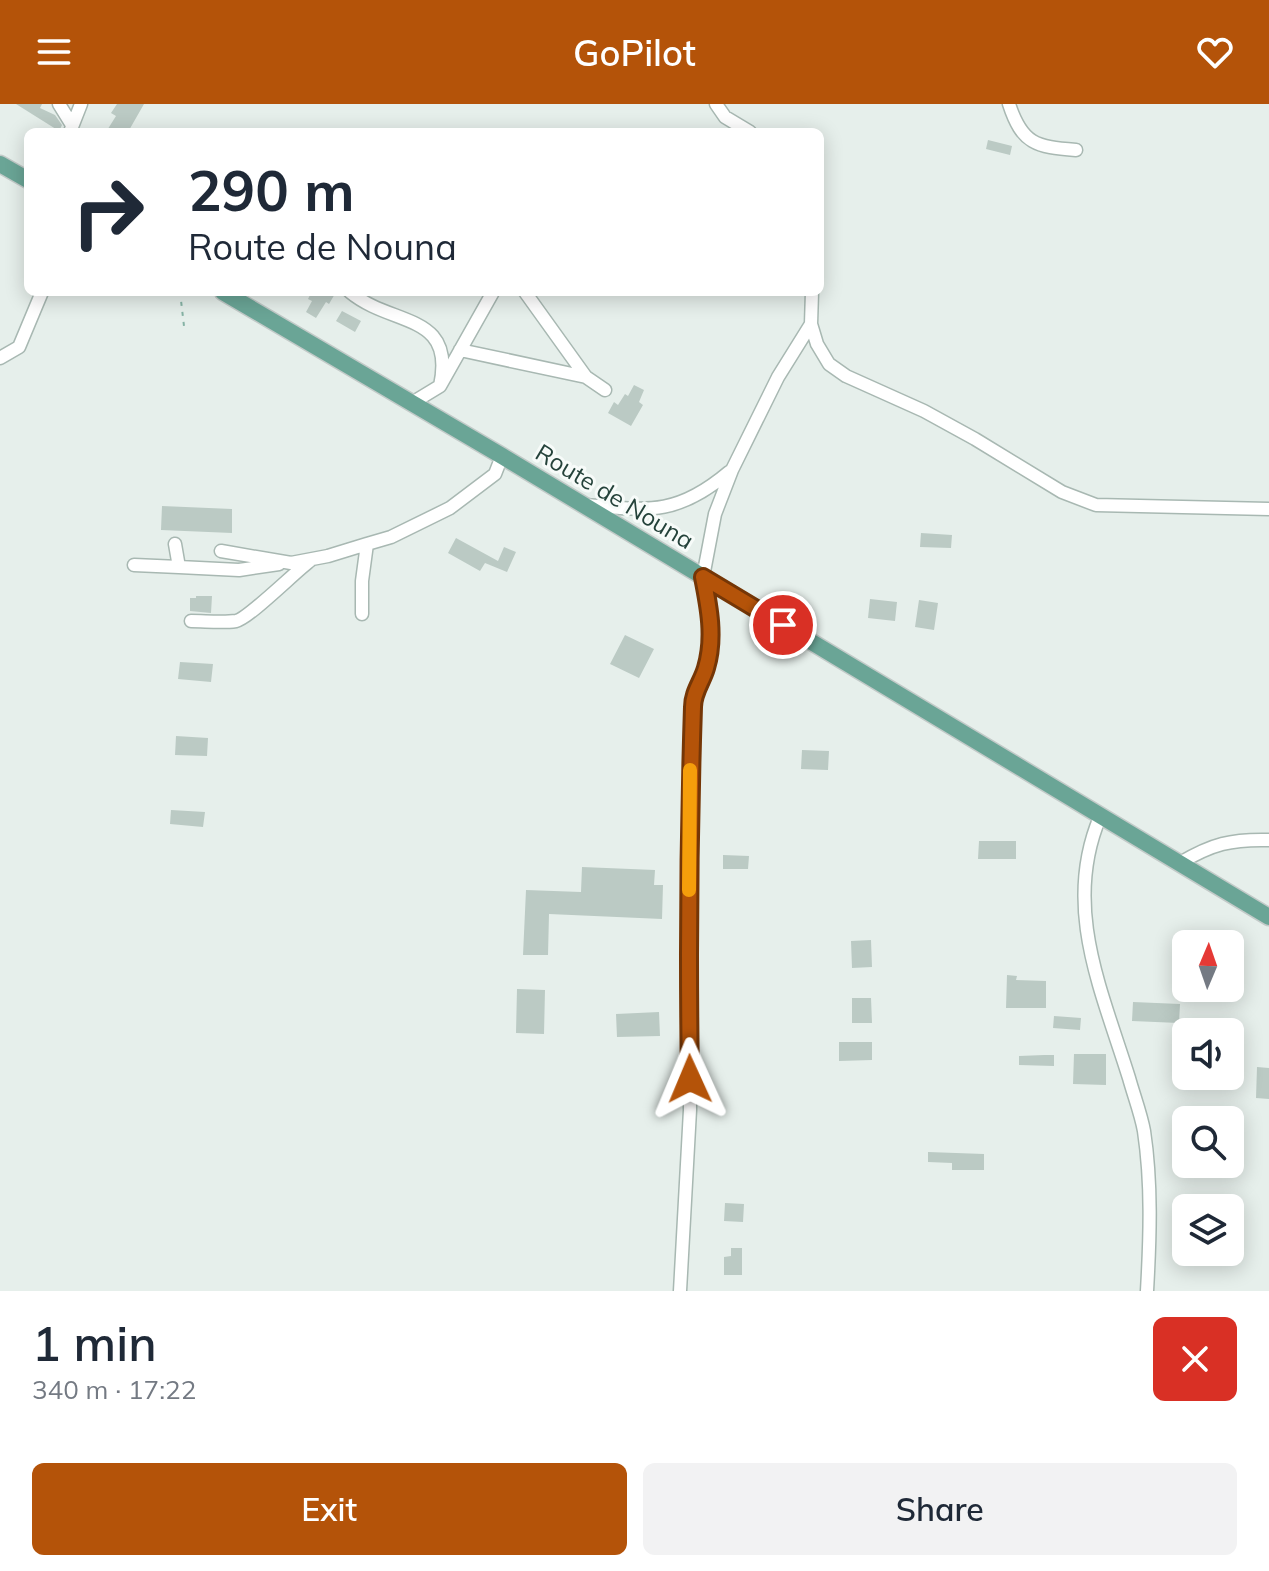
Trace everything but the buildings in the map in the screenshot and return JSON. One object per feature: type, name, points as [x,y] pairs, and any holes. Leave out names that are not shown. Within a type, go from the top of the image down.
[{"type":"main road","points":[[0,164],[24,178]]},
{"type":"main road","name":"Route de Nouna","points":[[230,296],[1269,917]]},
{"type":"street","points":[[59,104],[71,128]]},
{"type":"street","points":[[71,128],[81,104]]},
{"type":"street","points":[[716,104],[725,117],[743,128]]},
{"type":"street","points":[[1009,104],[1016,124],[1027,139],[1051,148],[1076,150]]},
{"type":"street","points":[[722,128],[725,117]]},
{"type":"street","points":[[0,358],[19,347],[40,296]]},
{"type":"street","points":[[355,296],[367,305],[422,327],[435,337],[442,349],[444,365],[440,386]]},
{"type":"street","points":[[412,403],[440,386],[491,296]]},
{"type":"street","points":[[528,296],[586,377],[605,390]]},
{"type":"street","points":[[812,296],[811,324],[817,344],[829,364],[846,376],[937,418],[1015,461],[1062,492],[1096,505],[1269,509]]},
{"type":"street","points":[[680,1291],[690,1110],[689,803],[693,696],[706,670],[710,650],[711,617],[703,577],[715,514],[732,470],[778,377],[811,324]]},
{"type":"street","points":[[460,350],[586,377]]},
{"type":"street","points":[[134,565],[239,570],[291,563],[391,537],[450,508],[495,474],[502,456]]},
{"type":"street","points":[[582,504],[660,509],[689,501],[732,470]]},
{"type":"street","points":[[175,544],[179,567]]},
{"type":"street","points":[[362,614],[367,544]]},
{"type":"street","points":[[221,551],[291,563]]},
{"type":"street","points":[[191,621],[237,621],[249,616],[313,558]]},
{"type":"street","points":[[1100,817],[1085,865],[1088,945],[1144,1129],[1150,1195],[1147,1291]]},
{"type":"street","points":[[1180,863],[1208,847],[1227,841],[1269,840]]},
{"type":"path","points":[[180,296],[184,326]]},
{"type":"slow traffic","points":[[689,890],[690,770]]},
{"type":"route","points":[[690,1079],[689,803],[693,696],[706,670],[711,617],[703,577],[783,625]]}]
